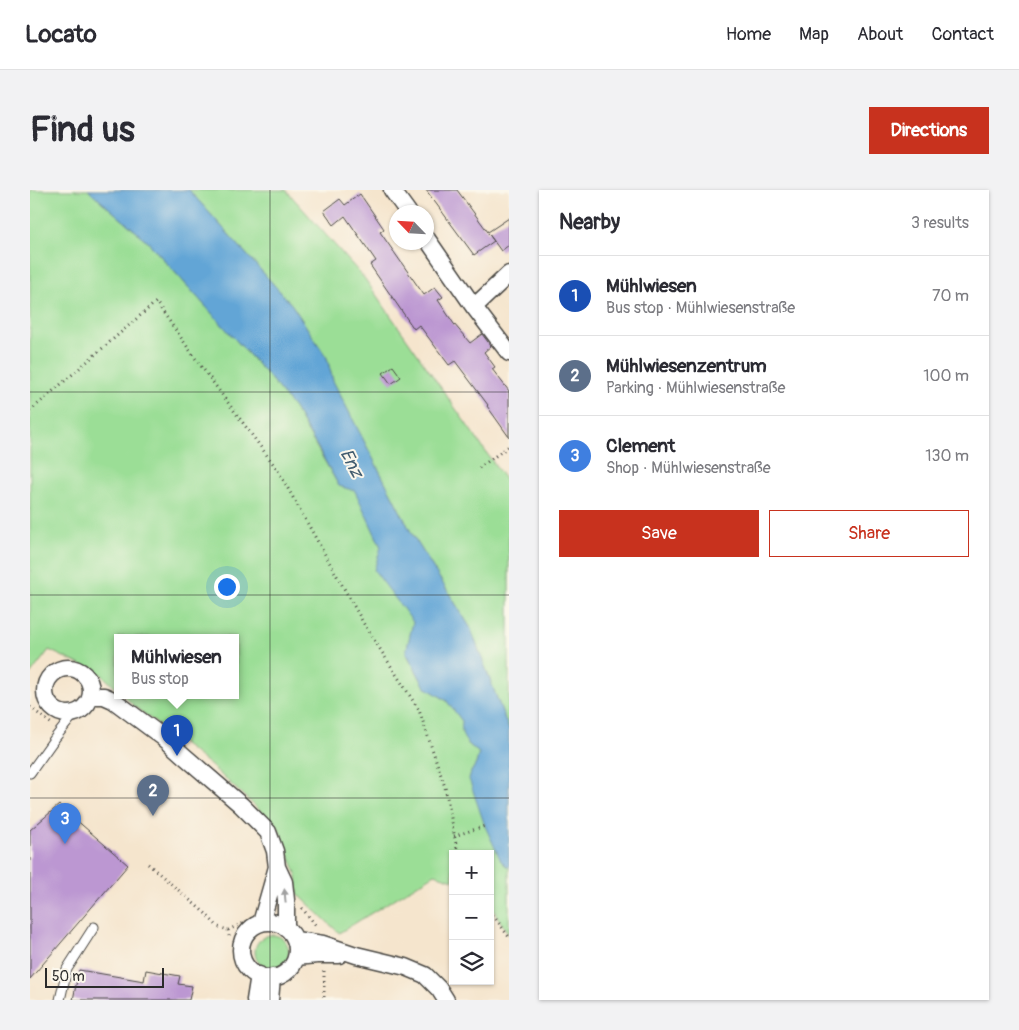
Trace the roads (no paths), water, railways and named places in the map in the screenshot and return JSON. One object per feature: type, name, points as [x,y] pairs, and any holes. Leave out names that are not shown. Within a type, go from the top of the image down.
[{"type":"street","points":[[392,190],[403,205]]},
{"type":"street","points":[[434,250],[509,353]]},
{"type":"street","points":[[474,307],[509,274]]},
{"type":"street","points":[[63,668],[78,670],[85,674],[89,680],[91,696],[83,709],[76,713],[62,713],[55,710],[46,698],[46,683],[50,676],[63,668]]},
{"type":"street","points":[[91,696],[104,696],[113,700],[164,738],[241,805],[268,832],[275,852],[277,867],[284,882],[286,927]]},
{"type":"street","points":[[262,923],[277,867]]},
{"type":"street","points":[[270,922],[286,927],[296,940],[297,948],[293,964],[287,971],[280,975],[265,976],[252,971],[246,966],[242,951],[243,942],[247,933],[253,927],[270,922]]},
{"type":"street","points":[[296,940],[323,944],[425,975],[439,989],[446,1000]]},
{"type":"street","points":[[296,957],[356,954]]},
{"type":"street","points":[[256,1000],[265,976]]},
{"type":"street","points":[[265,976],[270,1000]]},
{"type":"lane","points":[[30,772],[76,713]]},
{"type":"lane","points":[[60,1000],[67,969],[94,927]]},
{"type":"water","name":"Enz","points":[[88,190],[189,190],[292,305],[327,358],[333,381],[412,534],[470,627],[509,730],[509,868],[501,861],[485,826],[469,779],[479,753],[465,740],[462,732],[462,721],[446,700],[425,687],[406,652],[413,622],[374,570],[381,547],[355,491],[339,486],[294,408],[270,378],[146,240]]},
{"type":"place","name":"Mühlwiesen","points":[[177,756]]},
{"type":"place","name":"Mühlwiesenzentrum","points":[[153,816]]},
{"type":"place","name":"Clement","points":[[65,844]]}]
